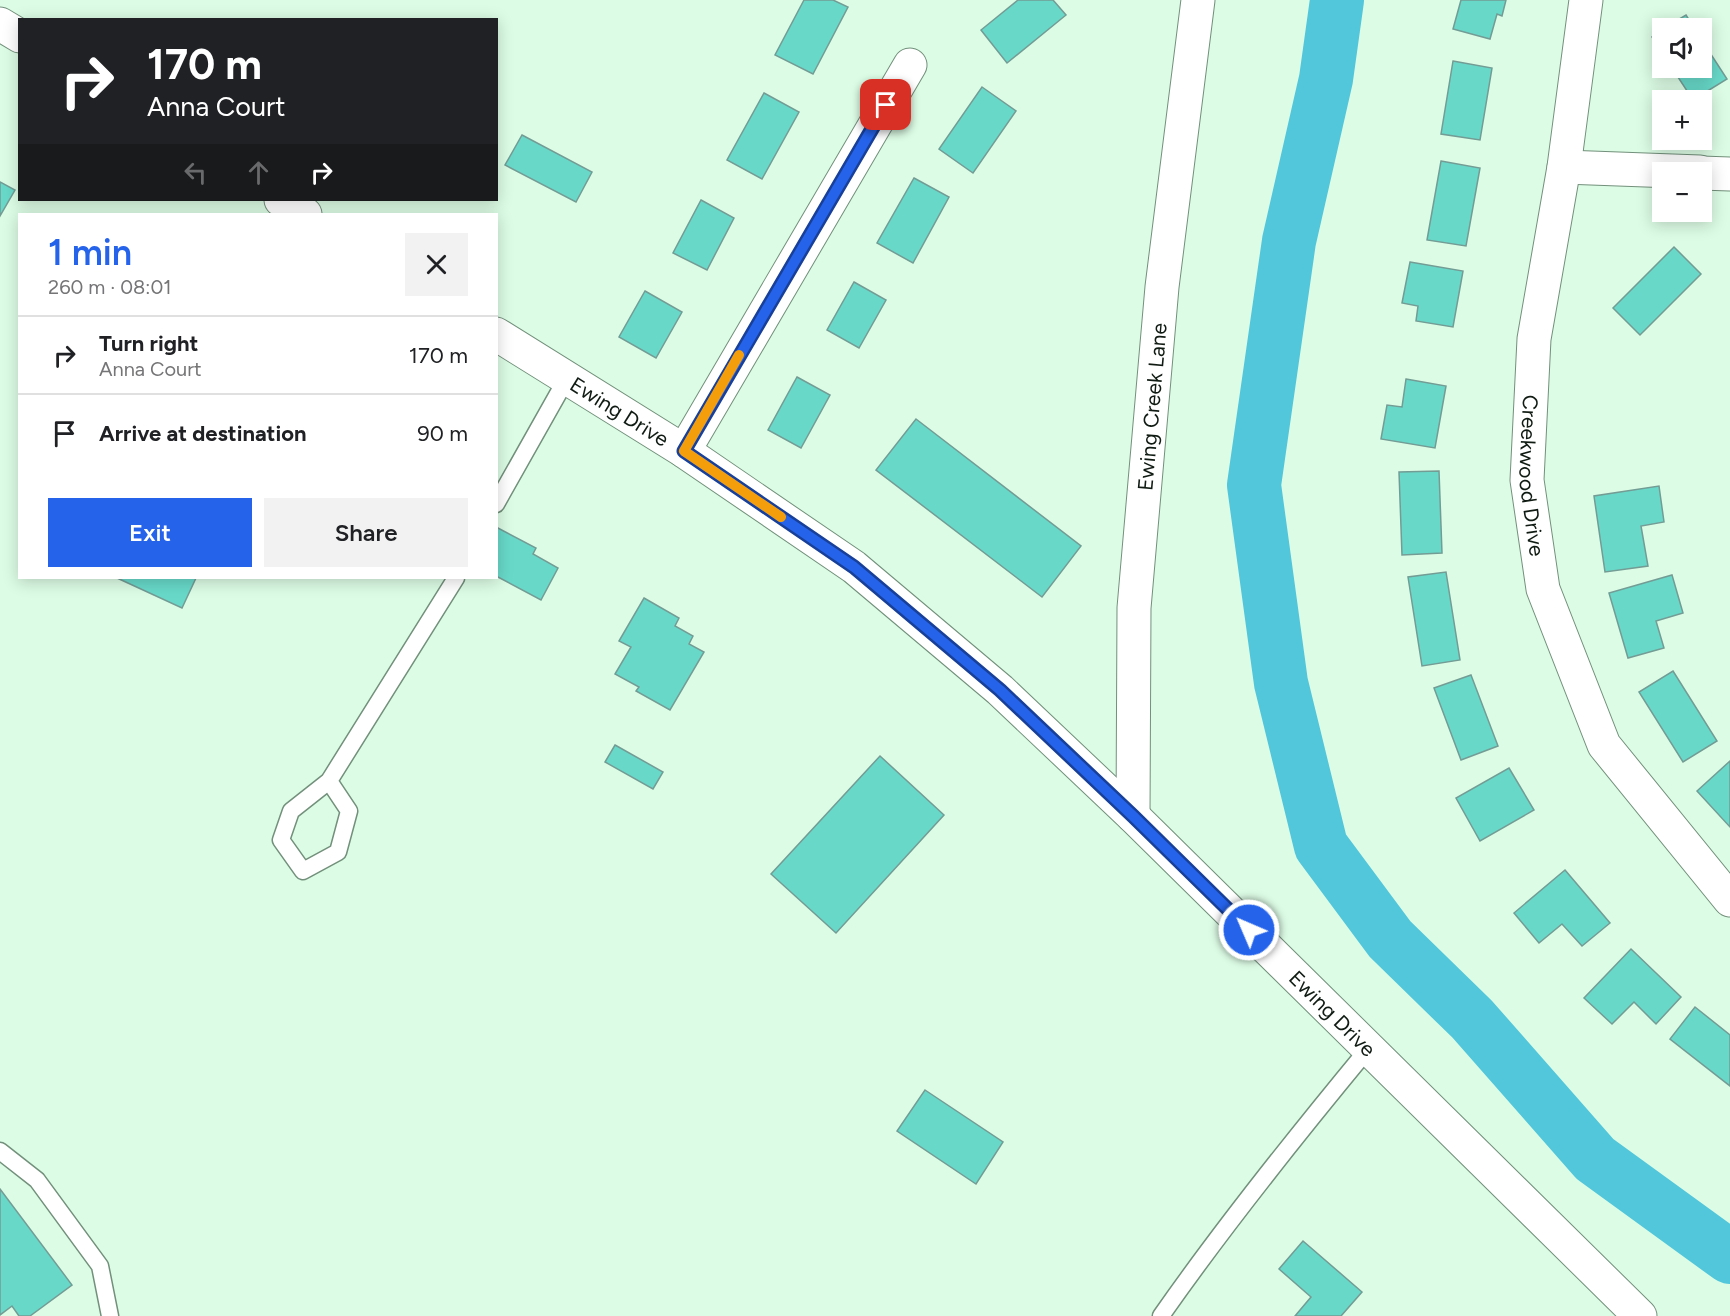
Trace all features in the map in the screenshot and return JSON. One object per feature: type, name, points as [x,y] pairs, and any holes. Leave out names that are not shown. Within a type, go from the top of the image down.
[{"type":"street","name":"Ewing Creek Lane","points":[[1133,816],[1134,608],[1162,288],[1198,0]]},
{"type":"street","name":"Creekwood Drive","points":[[1586,0],[1564,167],[1533,350],[1527,480],[1543,590],[1604,745],[1730,900]]},
{"type":"street","points":[[0,24],[18,35]]},
{"type":"street","points":[[684,451],[910,65]]},
{"type":"street","points":[[1564,167],[1652,170]]},
{"type":"street","points":[[1712,173],[1730,174]]},
{"type":"street","name":"Ewing Drive","points":[[498,335],[684,451],[854,567],[1000,690],[1133,816],[1640,1316]]},
{"type":"lane","points":[[498,500],[567,378]]},
{"type":"lane","points":[[329,781],[350,811],[338,852],[303,871],[281,840],[291,811],[329,781],[455,579]]},
{"type":"lane","points":[[1161,1316],[1211,1245],[1368,1049]]},
{"type":"lane","points":[[0,1151],[37,1180],[100,1266],[110,1316]]},
{"type":"building","points":[[804,0],[833,0],[848,7],[813,74],[775,55]]},
{"type":"building","points":[[1018,0],[1053,0],[1066,15],[1007,63],[981,30]]},
{"type":"building","points":[[1461,0],[1506,0],[1502,16],[1497,14],[1490,39],[1453,29]]},
{"type":"building","points":[[1712,56],[1727,79],[1709,90],[1686,90],[1679,78],[1712,78]]},
{"type":"building","points":[[1453,61],[1492,68],[1480,140],[1441,134]]},
{"type":"building","points":[[982,87],[1016,111],[973,173],[939,149]]},
{"type":"building","points":[[764,93],[799,112],[762,179],[727,160]]},
{"type":"building","points":[[522,135],[592,172],[576,202],[505,165]]},
{"type":"building","points":[[1441,161],[1480,168],[1466,246],[1427,240]]},
{"type":"building","points":[[914,178],[949,197],[913,263],[877,243]]},
{"type":"building","points":[[0,182],[15,190],[0,216]]},
{"type":"building","points":[[701,200],[734,218],[707,270],[673,253]]},
{"type":"building","points":[[1674,247],[1701,274],[1640,335],[1613,308]]},
{"type":"building","points":[[1410,262],[1463,271],[1453,327],[1416,321],[1418,306],[1402,303]]},
{"type":"building","points":[[854,282],[886,300],[859,348],[827,330]]},
{"type":"building","points":[[645,291],[682,312],[656,358],[619,337]]},
{"type":"building","points":[[797,377],[830,395],[801,448],[768,430]]},
{"type":"building","points":[[1406,379],[1446,386],[1435,448],[1381,439],[1387,405],[1402,407]]},
{"type":"building","points":[[916,419],[1081,546],[1042,597],[876,470]]},
{"type":"building","points":[[1439,471],[1442,553],[1402,555],[1399,472]]},
{"type":"building","points":[[1659,486],[1664,522],[1641,526],[1648,566],[1605,572],[1594,496]]},
{"type":"building","points":[[498,528],[536,548],[533,554],[558,568],[541,600],[498,577]]},
{"type":"building","points":[[1446,572],[1460,660],[1422,666],[1408,577]]},
{"type":"building","points":[[1672,575],[1683,613],[1656,621],[1664,648],[1628,658],[1609,593]]},
{"type":"building","points":[[119,579],[196,579],[182,608]]},
{"type":"building","points":[[644,598],[679,618],[675,626],[693,636],[689,644],[704,652],[670,710],[636,691],[639,687],[615,674],[631,647],[619,641]]},
{"type":"building","points":[[1673,671],[1717,741],[1683,762],[1639,692]]},
{"type":"building","points":[[1471,675],[1498,746],[1461,760],[1434,688]]},
{"type":"building","points":[[615,745],[663,772],[653,789],[605,762]]},
{"type":"building","points":[[880,756],[944,815],[836,933],[771,874]]},
{"type":"building","points":[[1730,761],[1730,827],[1697,791]]},
{"type":"building","points":[[1509,768],[1534,810],[1480,841],[1456,798]]},
{"type":"building","points":[[1565,870],[1610,923],[1582,946],[1562,924],[1539,943],[1514,913]]},
{"type":"building","points":[[1631,949],[1681,997],[1656,1024],[1634,1002],[1612,1024],[1584,998]]},
{"type":"building","points":[[1695,1007],[1730,1035],[1730,1086],[1670,1039]]},
{"type":"building","points":[[925,1090],[1003,1142],[976,1184],[897,1131]]},
{"type":"building","points":[[0,1189],[72,1285],[30,1316],[19,1316],[12,1306],[0,1315]]},
{"type":"building","points":[[1303,1241],[1362,1292],[1341,1316],[1295,1316],[1311,1297],[1279,1269]]},
{"type":"waterway","points":[[1337,0],[1326,79],[1289,241],[1254,485],[1281,683],[1321,846],[1390,939],[1472,1019],[1595,1159],[1730,1257]]},
{"type":"slow traffic","points":[[739,355],[684,451],[781,517]]},
{"type":"route","points":[[886,105],[684,451],[854,567],[1000,690],[1249,930]]}]
